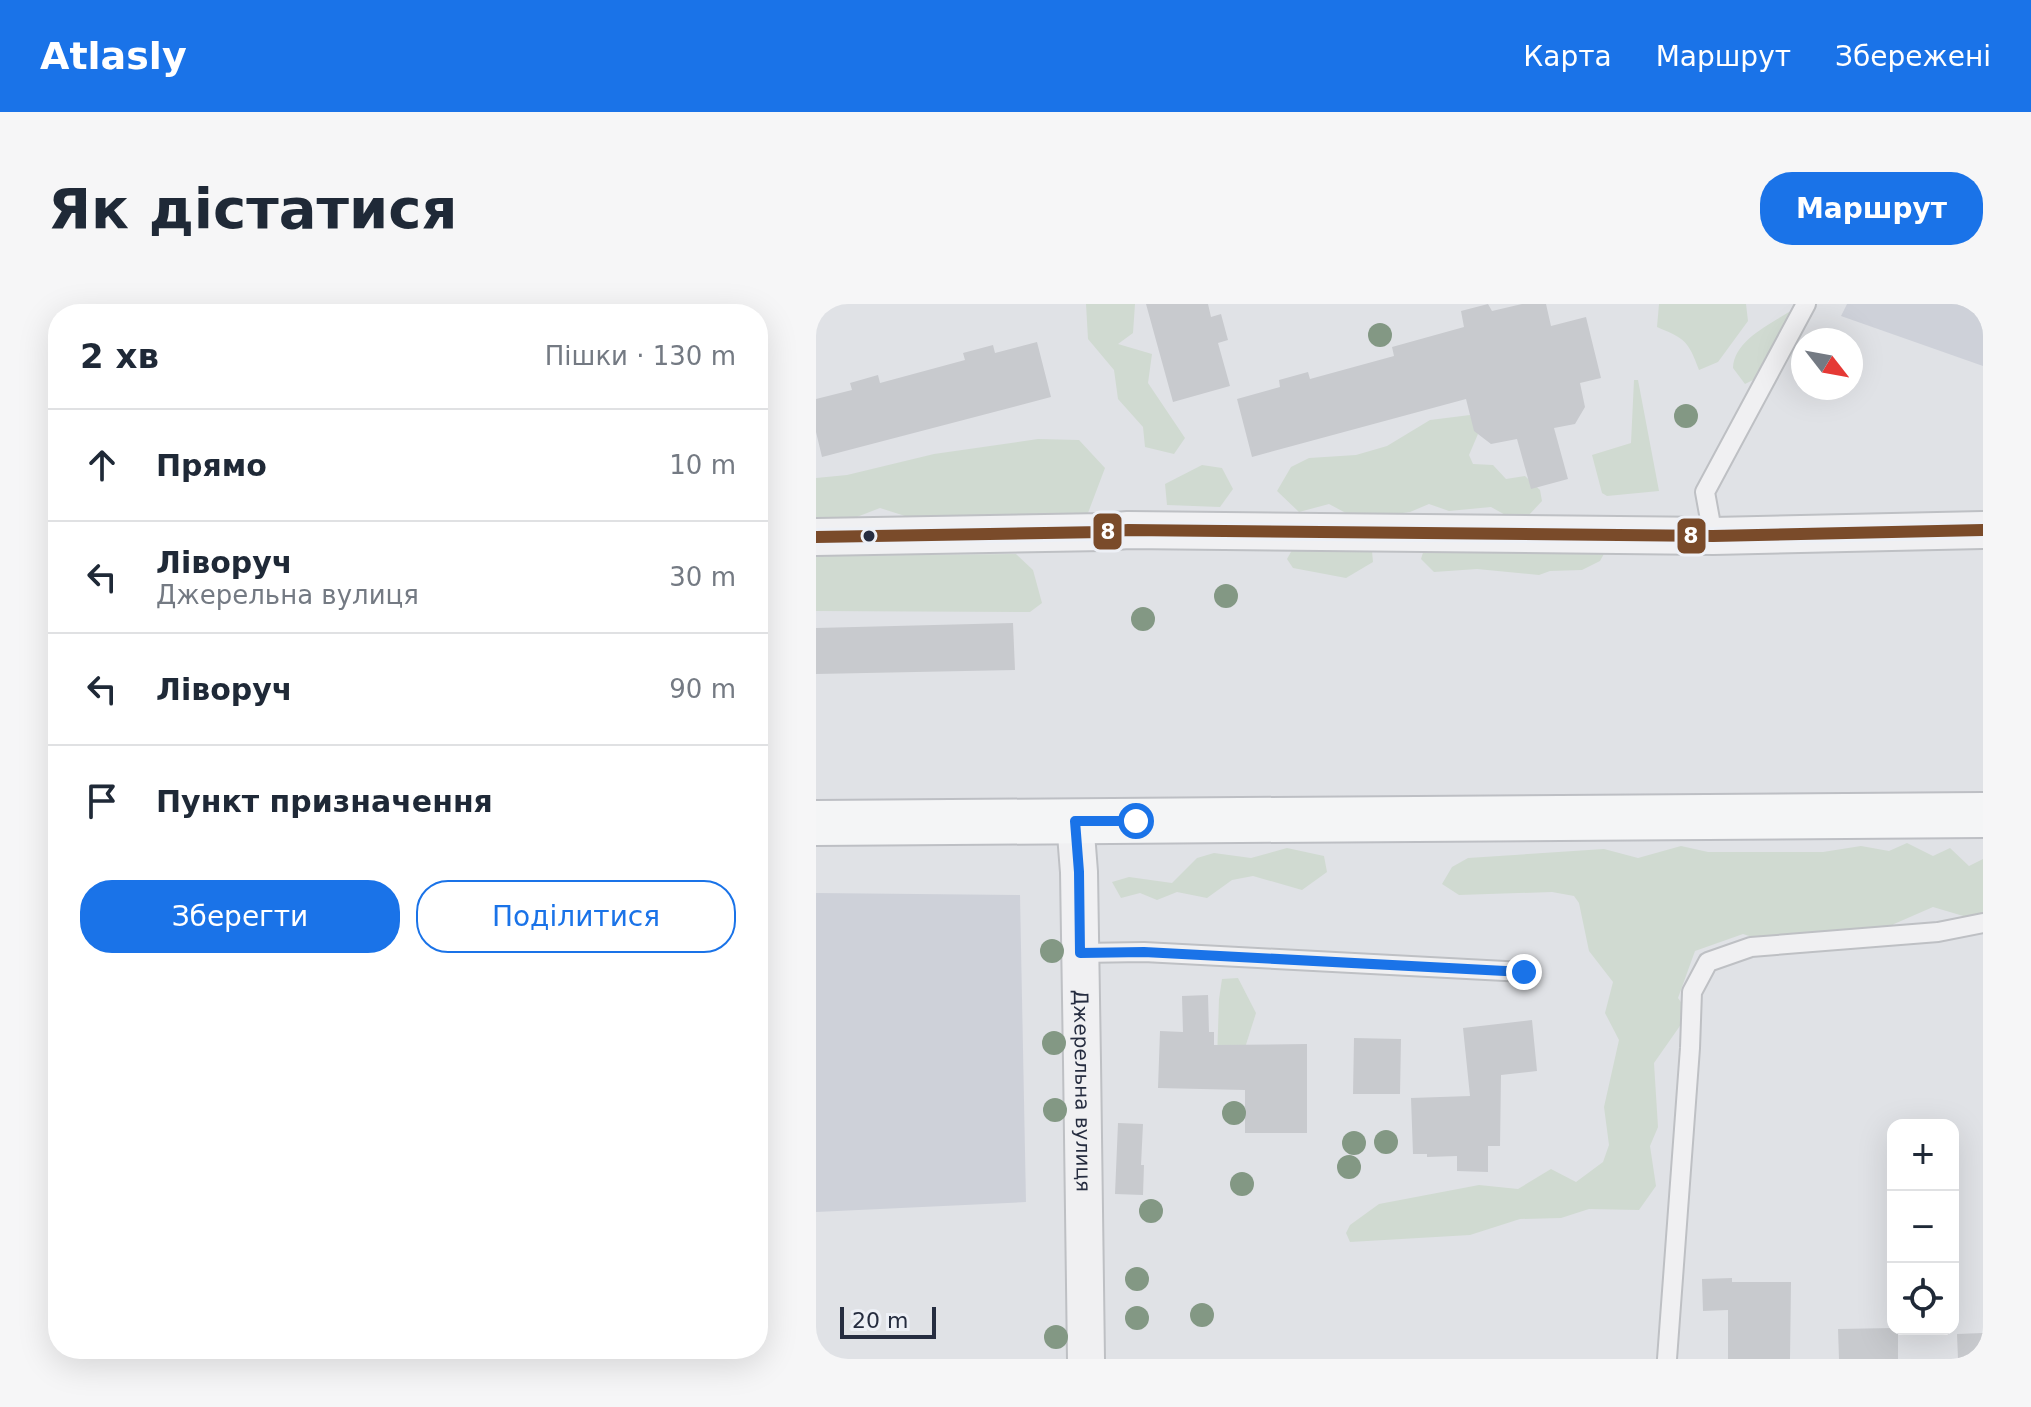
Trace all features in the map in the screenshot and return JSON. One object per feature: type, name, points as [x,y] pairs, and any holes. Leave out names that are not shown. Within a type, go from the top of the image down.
[{"type":"main road","points":[[816,823],[1983,815]]},
{"type":"street","points":[[816,537],[1128,530],[1713,536],[1983,530]]},
{"type":"street","name":"Джерельна вулиця","points":[[1075,821],[1079,872],[1086,1359]]},
{"type":"lane","points":[[1713,536],[1705,492],[1806,304]]},
{"type":"lane","points":[[1667,1359],[1692,992],[1708,962],[1751,947],[1938,932],[1983,923]]},
{"type":"lane","points":[[1080,953],[1144,952],[1524,972]]},
{"type":"shaded area","points":[[1086,304],[1135,304],[1133,333],[1118,344],[1152,354],[1148,383],[1185,438],[1174,454],[1145,447],[1143,427],[1118,399],[1114,370],[1088,339]]},
{"type":"shaded area","points":[[1659,304],[1746,304],[1748,321],[1718,362],[1699,370],[1684,342],[1657,327]]},
{"type":"shaded area","points":[[1847,304],[1983,304],[1983,366],[1841,316]]},
{"type":"shaded area","points":[[1789,312],[1791,333],[1767,373],[1745,384],[1733,368],[1735,358],[1746,342]]},
{"type":"shaded area","points":[[1634,380],[1638,380],[1659,491],[1607,496],[1602,493],[1592,455],[1631,443]]},
{"type":"shaded area","points":[[1470,415],[1478,434],[1469,455],[1473,464],[1493,465],[1506,479],[1525,476],[1540,490],[1542,501],[1528,516],[1509,517],[1491,507],[1449,511],[1429,504],[1410,512],[1357,519],[1329,504],[1299,512],[1277,491],[1291,467],[1309,458],[1356,455],[1387,446],[1430,420]]},
{"type":"shaded area","points":[[1038,439],[1079,440],[1105,468],[1088,513],[1040,524],[924,522],[880,508],[836,525],[816,525],[816,478],[847,475],[934,454]]},
{"type":"shaded area","points":[[1202,465],[1222,468],[1233,489],[1220,507],[1167,505],[1165,484]]},
{"type":"shaded area","points":[[1296,543],[1364,545],[1372,551],[1373,562],[1346,578],[1293,568],[1287,559]]},
{"type":"shaded area","points":[[1426,543],[1605,552],[1600,561],[1582,570],[1550,571],[1539,575],[1477,569],[1434,572],[1421,559]]},
{"type":"shaded area","points":[[1016,554],[1033,570],[1042,603],[1030,612],[816,611],[816,556]]},
{"type":"shaded area","points":[[1907,843],[1933,856],[1950,848],[1969,866],[1983,859],[1983,913],[1970,918],[1933,907],[1894,924],[1880,938],[1780,946],[1743,934],[1695,951],[1678,998],[1689,1013],[1654,1063],[1658,1127],[1650,1146],[1656,1186],[1639,1210],[1589,1209],[1561,1218],[1520,1219],[1470,1235],[1350,1242],[1346,1233],[1350,1225],[1379,1204],[1479,1185],[1518,1189],[1551,1169],[1576,1182],[1603,1162],[1609,1145],[1604,1107],[1619,1040],[1605,1013],[1613,982],[1589,951],[1579,903],[1574,896],[1552,892],[1459,895],[1442,884],[1452,867],[1468,858],[1604,849],[1638,858],[1681,846],[1708,852],[1823,852],[1861,846],[1889,851]]},
{"type":"shaded area","points":[[1287,848],[1324,856],[1327,872],[1302,890],[1253,876],[1232,880],[1207,898],[1177,892],[1157,900],[1140,893],[1121,898],[1112,882],[1129,877],[1172,883],[1197,858],[1214,853],[1251,858]]},
{"type":"shaded area","points":[[816,893],[1020,895],[1026,1202],[816,1212]]},
{"type":"shaded area","points":[[1238,978],[1256,1013],[1238,1070],[1217,1060],[1222,979]]},
{"type":"building","points":[[1146,304],[1208,304],[1211,317],[1221,314],[1228,340],[1218,343],[1230,386],[1173,402]]},
{"type":"building","points":[[1488,304],[1492,311],[1522,304],[1546,304],[1551,326],[1586,317],[1601,378],[1580,383],[1585,407],[1575,424],[1554,428],[1568,479],[1531,489],[1517,439],[1491,444],[1474,431],[1466,399],[1252,457],[1237,399],[1280,387],[1279,380],[1308,372],[1310,379],[1394,356],[1392,347],[1464,327],[1461,311]]},
{"type":"building","points":[[1037,342],[1051,397],[822,457],[816,432],[816,399],[852,390],[850,383],[878,375],[880,383],[965,360],[963,353],[993,345],[995,353]]},
{"type":"building","points":[[1013,623],[1015,670],[816,674],[816,628]]},
{"type":"building","points":[[1208,995],[1209,1032],[1214,1032],[1214,1045],[1307,1044],[1307,1133],[1245,1133],[1245,1090],[1158,1088],[1160,1031],[1183,1032],[1182,996]]},
{"type":"building","points":[[1532,1020],[1537,1071],[1501,1075],[1500,1146],[1488,1146],[1488,1172],[1457,1171],[1457,1156],[1413,1154],[1411,1098],[1470,1096],[1463,1028]]},
{"type":"building","points":[[1354,1038],[1401,1039],[1400,1094],[1353,1094]]},
{"type":"building","points":[[1118,1123],[1143,1124],[1143,1195],[1115,1194]]},
{"type":"building","points":[[1732,1278],[1732,1282],[1791,1282],[1790,1359],[1728,1359],[1728,1310],[1703,1311],[1702,1279]]},
{"type":"building","points":[[1887,1328],[1887,1335],[1898,1335],[1898,1359],[1839,1359],[1838,1329]]},
{"type":"building","points":[[1983,1333],[1983,1359],[1958,1359],[1959,1334]]},
{"type":"transit line","name":"8","points":[[816,537],[1128,530],[1713,536],[1983,530]]},
{"type":"route","points":[[1136,821],[1075,821],[1080,953],[1144,952],[1524,972]]}]
